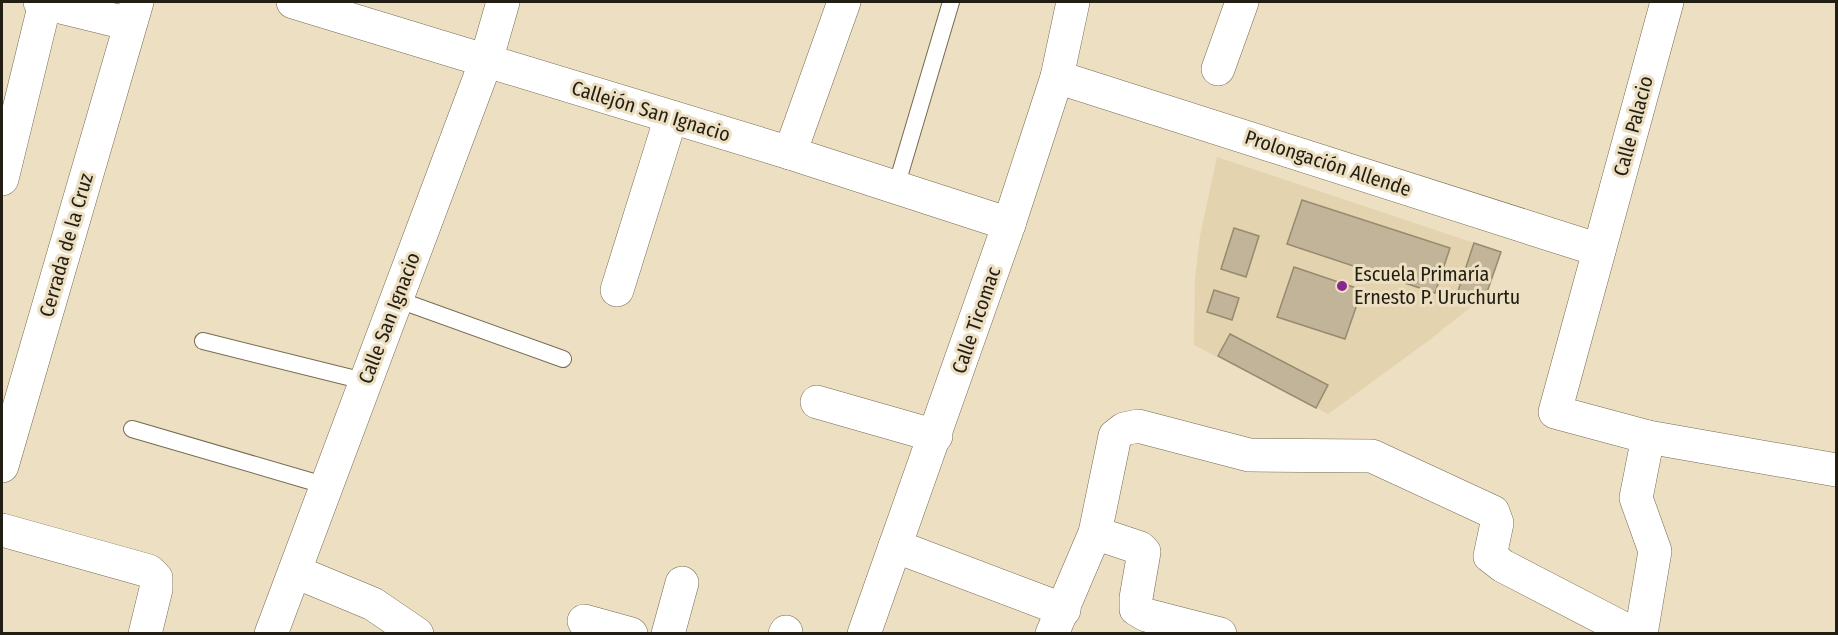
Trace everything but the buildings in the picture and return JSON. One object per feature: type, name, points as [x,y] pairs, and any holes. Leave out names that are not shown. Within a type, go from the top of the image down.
[{"type":"street","points":[[2,179],[42,2],[133,13]]},
{"type":"street","name":"Callejón San Ignacio","points":[[293,2],[790,153],[1009,224]]},
{"type":"street","name":"Calle San Ignacio","points":[[271,633],[296,572],[364,381],[486,61],[502,2]]},
{"type":"street","points":[[790,153],[843,2]]},
{"type":"street","name":"Calle Ticomac","points":[[864,633],[936,436],[1009,224],[1057,77],[1073,2]]},
{"type":"street","points":[[1218,69],[1242,2]]},
{"type":"street","name":"Calle Palacio","points":[[1648,437],[1555,412],[1667,2]]},
{"type":"street","name":"Cerrada de la Cruz","points":[[2,466],[133,13]]},
{"type":"street","name":"Prolongación Allende","points":[[1057,77],[1599,250]]},
{"type":"street","points":[[617,290],[671,117]]},
{"type":"street","points":[[817,402],[936,436]]},
{"type":"street","points":[[895,546],[1058,622],[1095,533],[1115,436],[1124,429],[1138,426],[1250,455],[1372,456],[1493,512],[1497,523],[1490,556],[1503,566],[1634,633]]},
{"type":"street","points":[[1641,633],[1655,551],[1636,498],[1648,437],[1836,470]]},
{"type":"street","points":[[2,530],[149,571],[156,578],[156,589],[145,633]]},
{"type":"street","points":[[1095,533],[1140,548],[1144,552],[1136,609],[1146,615],[1220,633]]},
{"type":"street","points":[[296,572],[373,604],[417,633]]},
{"type":"street","points":[[668,633],[682,583]]},
{"type":"street","points":[[584,621],[631,633]]},
{"type":"lane","points":[[896,187],[951,2]]},
{"type":"lane","points":[[396,299],[563,359]]},
{"type":"lane","points":[[202,341],[364,381]]},
{"type":"lane","points":[[132,429],[327,486]]},
{"type":"shaded area","name":"Escuela Primaría Ernesto P. Uruchurtu","points":[[1217,157],[1501,252],[1486,295],[1428,341],[1328,414],[1194,345],[1195,278],[1200,236]]},
{"type":"place","name":"Escuela Primaría Ernesto P. Uruchurtu","points":[[1342,286]]}]
